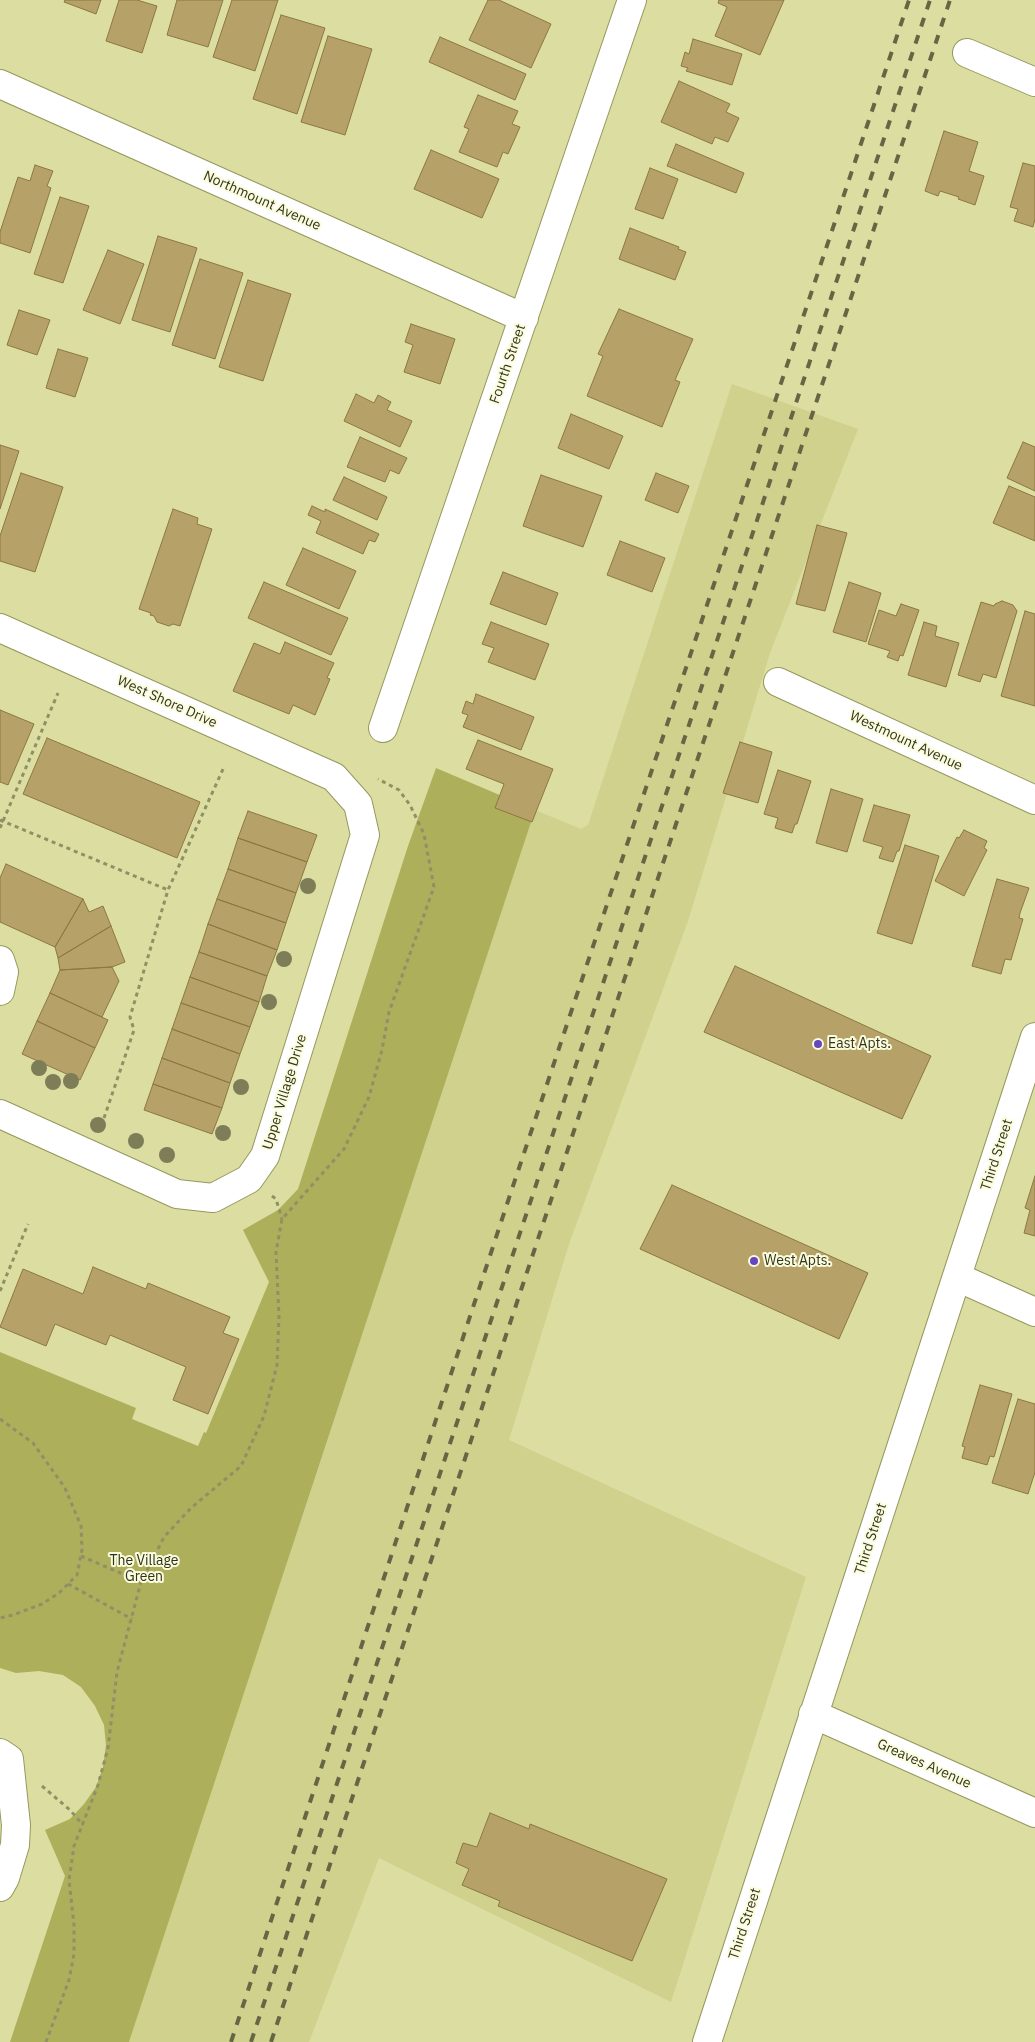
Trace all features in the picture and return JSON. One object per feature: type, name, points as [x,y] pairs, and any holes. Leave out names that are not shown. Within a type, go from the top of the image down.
[{"type":"street","name":"Fourth Street","points":[[383,728],[632,0]]},
{"type":"street","points":[[967,53],[1035,82]]},
{"type":"street","name":"Northmount Avenue","points":[[0,84],[524,318]]},
{"type":"street","name":"West Shore Drive","points":[[0,628],[334,776]]},
{"type":"street","name":"Westmount Avenue","points":[[778,682],[1035,800]]},
{"type":"street","name":"Upper Village Drive","points":[[0,1114],[177,1194],[213,1198],[249,1179],[265,1156],[365,835],[358,804],[334,776]]},
{"type":"street","points":[[0,960],[4,972],[0,991]]},
{"type":"street","name":"Third Street","points":[[707,2042],[1035,1037]]},
{"type":"street","points":[[957,1277],[1035,1312]]},
{"type":"street","name":"Greaves Avenue","points":[[813,1714],[1035,1813]]},
{"type":"street","points":[[0,1887],[16,1845],[16,1825],[4,1756]]},
{"type":"path","points":[[0,828],[58,694]]},
{"type":"path","points":[[104,1118],[134,1030],[130,1017],[168,890],[224,767]]},
{"type":"path","points":[[46,2042],[69,1980],[74,1954],[74,1926],[69,1880],[74,1846],[98,1785],[108,1748],[117,1672],[141,1582],[164,1537],[191,1508],[241,1466],[264,1416],[277,1365],[279,1316],[276,1252],[282,1219],[344,1150],[370,1097],[389,1012],[434,886],[424,834],[410,805],[399,790],[373,776]]},
{"type":"path","points":[[2,821],[168,890]]},
{"type":"path","points":[[0,1291],[28,1224]]},
{"type":"path","points":[[0,1420],[33,1443],[66,1488],[81,1526],[81,1556],[77,1575],[60,1593],[42,1604],[0,1618]]},
{"type":"path","points":[[81,1556],[141,1582]]},
{"type":"path","points":[[68,1584],[132,1619]]},
{"type":"path","points":[[4,1756],[70,1810],[83,1826]]},
{"type":"shaded area","points":[[732,384],[858,429],[770,653],[688,921],[569,1244],[509,1440],[806,1577],[671,2002],[379,1858],[309,2042],[129,2042],[535,810],[581,829],[588,825]]},
{"type":"green space","name":"The Village Green","points":[[436,768],[535,810],[129,2042],[10,2042],[65,1876],[45,1830],[70,1819],[84,1804],[96,1787],[103,1767],[106,1745],[104,1725],[95,1706],[81,1687],[63,1675],[39,1671],[16,1673],[0,1668],[0,1352],[136,1408],[132,1419],[198,1446],[204,1432],[206,1433],[269,1282],[243,1230],[278,1210],[298,1189],[408,846]]},
{"type":"building","points":[[65,0],[101,0],[96,14],[64,2]]},
{"type":"building","points":[[119,0],[137,0],[157,6],[142,53],[106,41]]},
{"type":"building","points":[[177,0],[223,0],[208,47],[167,35]]},
{"type":"building","points":[[232,0],[278,0],[255,71],[213,57]]},
{"type":"building","points":[[488,0],[499,0],[551,24],[531,68],[469,40]]},
{"type":"building","points":[[719,0],[784,0],[760,55],[715,36],[727,7],[718,3]]},
{"type":"building","points":[[281,15],[325,28],[297,114],[253,99]]},
{"type":"building","points":[[328,36],[372,49],[345,135],[301,122]]},
{"type":"building","points":[[440,37],[526,74],[515,100],[429,62]]},
{"type":"building","points":[[693,39],[742,54],[732,85],[686,71],[688,68],[681,66],[685,52],[689,54]]},
{"type":"building","points":[[679,81],[730,104],[726,112],[739,118],[728,142],[715,137],[712,144],[661,122]]},
{"type":"building","points":[[478,95],[518,111],[512,124],[520,127],[508,154],[503,152],[497,167],[459,152],[469,129],[464,127]]},
{"type":"building","points":[[944,131],[978,142],[969,171],[984,176],[975,205],[940,191],[938,196],[925,191]]},
{"type":"building","points":[[676,144],[744,173],[736,193],[667,166]]},
{"type":"building","points":[[431,150],[499,179],[482,218],[414,189]]},
{"type":"building","points":[[1023,163],[1035,166],[1035,219],[1033,227],[1014,221],[1018,209],[1010,207]]},
{"type":"building","points":[[35,165],[53,171],[47,186],[51,188],[30,253],[0,243],[0,232],[18,177],[30,181]]},
{"type":"building","points":[[650,168],[678,179],[663,219],[635,209]]},
{"type":"building","points":[[60,197],[89,206],[63,283],[34,274]]},
{"type":"building","points":[[630,228],[679,247],[678,249],[686,252],[675,280],[619,259]]},
{"type":"building","points":[[158,236],[197,248],[170,332],[132,320]]},
{"type":"building","points":[[108,250],[144,264],[120,324],[83,310]]},
{"type":"building","points":[[200,259],[243,273],[215,359],[172,345]]},
{"type":"building","points":[[248,280],[291,294],[263,381],[219,367]]},
{"type":"building","points":[[619,309],[693,339],[675,380],[680,382],[662,427],[587,396],[603,356],[598,354]]},
{"type":"building","points":[[19,310],[50,320],[37,355],[7,345]]},
{"type":"building","points":[[411,324],[455,339],[440,384],[404,372],[413,345],[405,342]]},
{"type":"building","points":[[58,349],[88,358],[75,397],[46,388]]},
{"type":"building","points":[[356,394],[374,403],[378,395],[391,402],[387,410],[412,421],[400,447],[344,421]]},
{"type":"building","points":[[571,414],[623,436],[609,469],[558,448]]},
{"type":"building","points":[[360,437],[407,458],[399,474],[390,470],[385,482],[347,467]]},
{"type":"building","points":[[1023,442],[1035,447],[1035,491],[1007,478]]},
{"type":"building","points":[[0,445],[19,451],[0,509]]},
{"type":"building","points":[[21,473],[63,487],[35,572],[0,561],[0,536]]},
{"type":"building","points":[[656,473],[689,486],[678,513],[645,500]]},
{"type":"building","points":[[541,475],[602,496],[583,547],[523,526]]},
{"type":"building","points":[[344,477],[387,497],[377,520],[333,500]]},
{"type":"building","points":[[1009,486],[1035,497],[1035,541],[993,523]]},
{"type":"building","points":[[312,506],[325,512],[325,509],[379,534],[375,542],[369,540],[363,554],[316,533],[321,521],[308,515]]},
{"type":"building","points":[[173,509],[198,518],[197,524],[212,529],[180,626],[173,624],[169,626],[157,622],[154,616],[150,615],[151,613],[139,609]]},
{"type":"building","points":[[817,525],[847,533],[825,611],[796,604]]},
{"type":"building","points":[[620,541],[665,558],[652,592],[607,575]]},
{"type":"building","points":[[303,548],[356,571],[339,609],[286,585]]},
{"type":"building","points":[[503,572],[558,593],[546,625],[490,604]]},
{"type":"building","points":[[264,582],[348,618],[331,655],[248,618]]},
{"type":"building","points":[[849,582],[881,593],[866,642],[833,632]]},
{"type":"building","points":[[1002,601],[1013,605],[1017,611],[996,678],[983,674],[980,682],[958,675],[981,602],[994,606]]},
{"type":"building","points":[[901,604],[919,610],[903,656],[900,655],[898,661],[887,657],[890,651],[868,644],[879,610],[896,616]]},
{"type":"building","points":[[1025,611],[1035,614],[1035,706],[1001,696]]},
{"type":"building","points":[[491,622],[549,644],[535,680],[488,662],[494,648],[482,644]]},
{"type":"building","points":[[924,622],[937,626],[935,636],[959,643],[946,687],[908,675]]},
{"type":"building","points":[[285,642],[334,663],[327,678],[330,679],[315,715],[293,705],[289,714],[233,691],[254,643],[280,654]]},
{"type":"building","points":[[476,694],[534,717],[521,750],[463,727],[468,715],[462,713],[466,701],[473,704]]},
{"type":"building","points":[[0,710],[34,724],[8,785],[0,782]]},
{"type":"building","points":[[47,738],[200,802],[177,858],[23,794]]},
{"type":"building","points":[[478,740],[553,769],[532,822],[495,808],[504,784],[466,769]]},
{"type":"building","points":[[740,742],[772,752],[758,803],[723,793]]},
{"type":"building","points":[[778,770],[811,781],[797,824],[795,824],[792,833],[775,828],[778,818],[764,814]]},
{"type":"building","points":[[831,789],[863,799],[847,852],[816,843]]},
{"type":"building","points":[[874,805],[910,815],[899,851],[897,851],[893,862],[879,858],[883,847],[863,841]]},
{"type":"building","points":[[248,811],[317,835],[307,862],[238,838]]},
{"type":"building","points":[[964,830],[987,841],[984,848],[987,850],[964,896],[935,881],[957,837],[959,838]]},
{"type":"building","points":[[238,838],[307,862],[296,893],[228,869]]},
{"type":"building","points":[[905,845],[939,856],[912,944],[877,933]]},
{"type":"building","points":[[6,864],[83,899],[55,947],[0,922],[0,878]]},
{"type":"building","points":[[228,869],[296,893],[286,923],[217,899]]},
{"type":"building","points":[[997,879],[1029,888],[1020,913],[1019,918],[1023,919],[1011,960],[1005,959],[1001,974],[972,966]]},
{"type":"building","points":[[83,899],[89,912],[103,906],[111,926],[58,958],[55,947]]},
{"type":"building","points":[[217,899],[286,923],[277,950],[208,924]]},
{"type":"building","points":[[208,924],[277,950],[267,976],[199,952]]},
{"type":"building","points":[[111,926],[125,962],[112,967],[60,970],[58,958]]},
{"type":"building","points":[[199,952],[267,976],[259,1002],[190,977]]},
{"type":"building","name":"East Apts.","points":[[735,966],[931,1056],[902,1119],[704,1032]]},
{"type":"building","points":[[112,967],[119,981],[102,1017],[50,993],[60,970]]},
{"type":"building","points":[[190,977],[259,1002],[250,1027],[181,1003]]},
{"type":"building","points":[[50,993],[108,1020],[95,1048],[37,1021]]},
{"type":"building","points":[[181,1003],[250,1027],[240,1054],[172,1029]]},
{"type":"building","points":[[37,1021],[95,1048],[80,1080],[22,1054]]},
{"type":"building","points":[[172,1029],[240,1054],[230,1083],[162,1058]]},
{"type":"building","points":[[162,1058],[230,1083],[222,1108],[153,1084]]},
{"type":"building","points":[[153,1084],[222,1108],[212,1134],[144,1110]]},
{"type":"building","points":[[1035,1176],[1035,1236],[1024,1233],[1030,1210],[1025,1208]]},
{"type":"building","name":"West Apts.","points":[[672,1185],[868,1273],[839,1339],[640,1249]]},
{"type":"building","points":[[93,1267],[146,1289],[148,1283],[230,1317],[223,1333],[239,1339],[208,1414],[173,1400],[186,1367],[110,1335],[106,1345],[55,1324],[46,1346],[0,1327],[23,1269],[83,1294]]},
{"type":"building","points":[[980,1385],[1012,1394],[994,1457],[990,1456],[987,1465],[962,1458],[965,1447],[962,1446]]},
{"type":"building","points":[[1018,1399],[1035,1404],[1035,1472],[1028,1494],[992,1483]]},
{"type":"building","points":[[490,1813],[529,1829],[530,1824],[667,1879],[632,1961],[498,1906],[500,1901],[462,1885],[469,1869],[456,1863],[463,1843],[477,1847]]},
{"type":"railway","points":[[231,2042],[509,1198],[909,0]]},
{"type":"railway","points":[[251,2042],[930,0]]},
{"type":"railway","points":[[271,2042],[950,0]]},
{"type":"place","name":"East Apts.","points":[[818,1044]]},
{"type":"place","name":"West Apts.","points":[[754,1261]]}]
